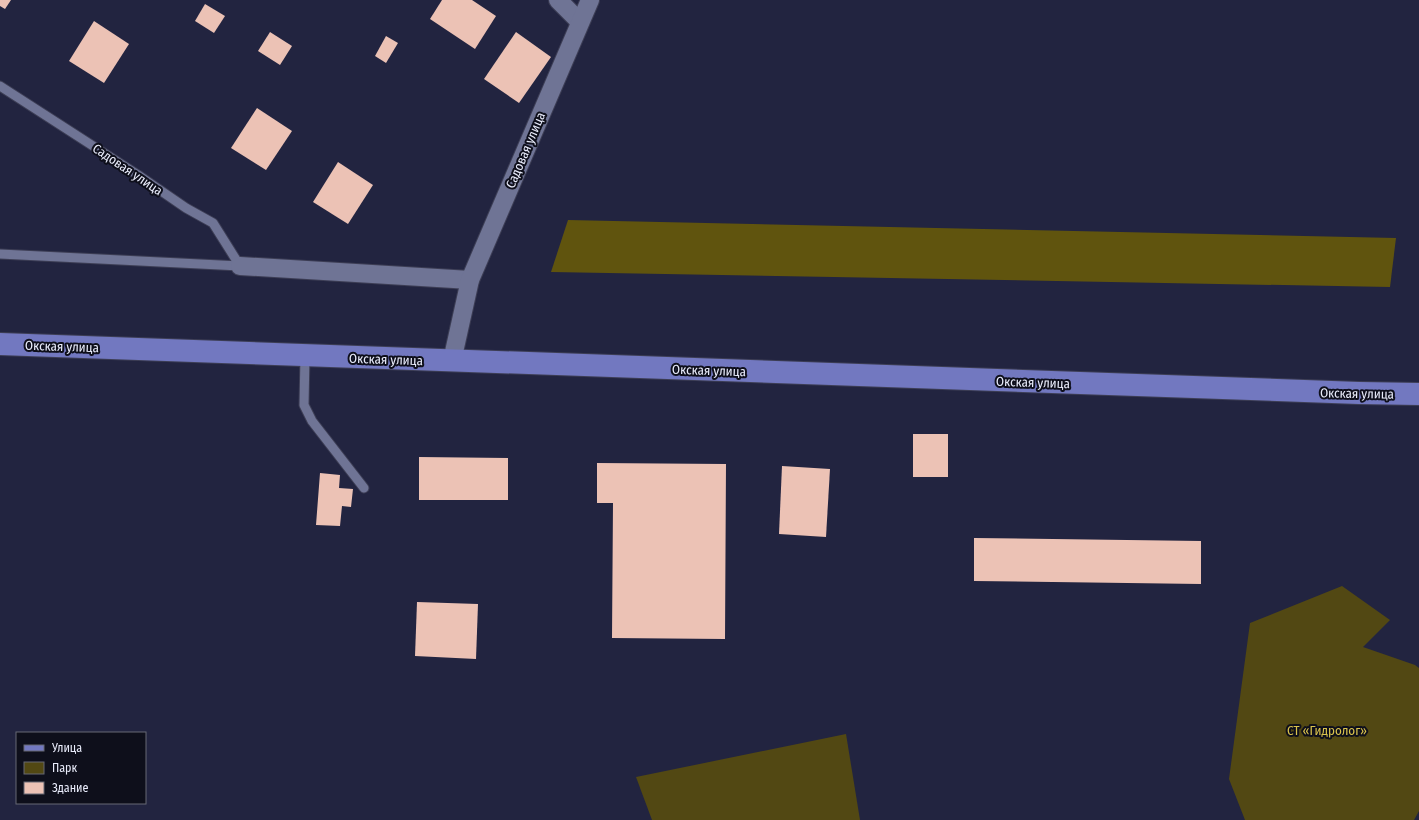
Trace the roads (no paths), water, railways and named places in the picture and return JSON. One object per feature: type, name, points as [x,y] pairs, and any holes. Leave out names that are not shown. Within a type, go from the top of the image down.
[{"type":"main road","name":"Окская улица","points":[[0,344],[1343,393],[1419,394]]},
{"type":"street","points":[[558,0],[579,21]]},
{"type":"street","name":"Садовая улица","points":[[452,361],[470,280],[579,21],[590,0]]},
{"type":"street","points":[[240,266],[470,280]]},
{"type":"lane","name":"Садовая улица","points":[[0,86],[138,175],[186,208],[213,223],[240,266]]},
{"type":"lane","points":[[0,254],[240,266]]},
{"type":"lane","points":[[305,356],[304,405],[312,420],[364,488]]},
{"type":"park label","name":"СТ «Гидролог»","points":[[1327,730]]}]
